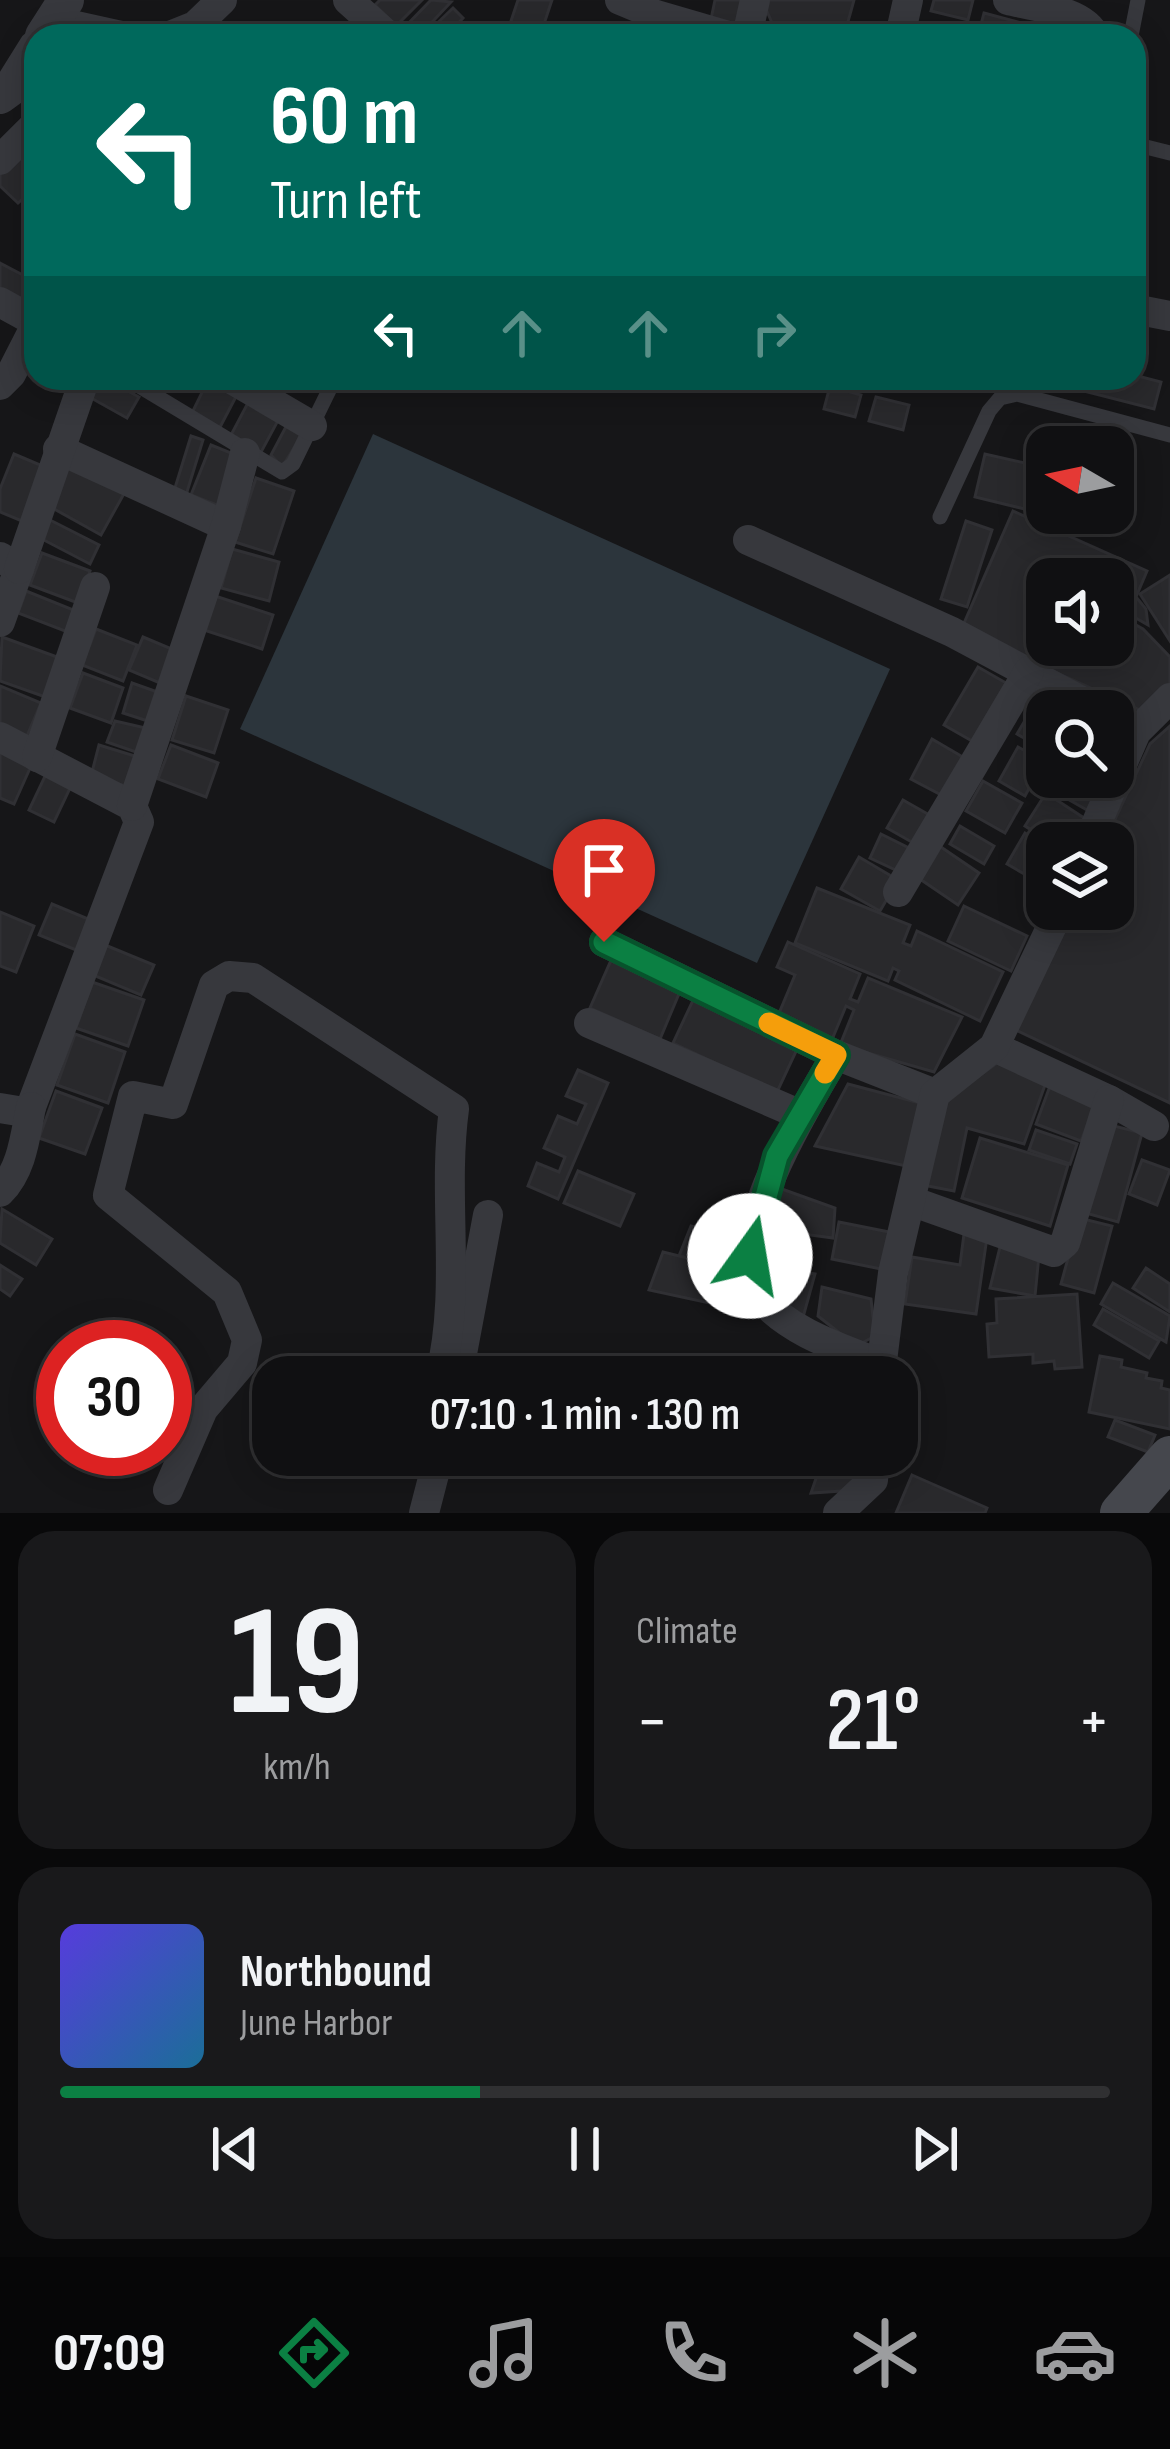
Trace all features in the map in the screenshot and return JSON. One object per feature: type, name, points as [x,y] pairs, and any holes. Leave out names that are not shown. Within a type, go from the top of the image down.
[{"type":"main road","points":[[1121,1513],[1170,1456]]},
{"type":"street","points":[[198,24],[221,0]]},
{"type":"street","points":[[348,0],[375,24]]},
{"type":"street","points":[[620,0],[646,24]]},
{"type":"street","points":[[1008,0],[1089,24]]},
{"type":"street","points":[[0,96],[24,66]]},
{"type":"street","points":[[0,386],[24,348]]},
{"type":"street","points":[[0,622],[9,563],[80,390]]},
{"type":"street","points":[[250,390],[312,426]]},
{"type":"street","points":[[58,449],[226,526]]},
{"type":"street","points":[[132,806],[226,526],[245,453]]},
{"type":"street","points":[[748,540],[1063,690]]},
{"type":"street","points":[[37,757],[95,587]]},
{"type":"street","points":[[898,892],[1029,671]]},
{"type":"street","points":[[1134,720],[1170,698]]},
{"type":"street","points":[[0,737],[132,806],[139,822],[16,1108],[22,1153],[0,1192]]},
{"type":"street","points":[[883,1356],[893,1273],[935,1094],[994,1048],[1050,930]]},
{"type":"street","points":[[604,942],[836,1055],[935,1094]]},
{"type":"street","points":[[168,1490],[203,1409],[242,1364],[247,1340],[227,1292],[108,1195],[133,1096],[173,1104],[214,985],[229,976],[253,978],[454,1109],[448,1150],[453,1257],[442,1356]]},
{"type":"street","points":[[589,1023],[801,1115]]},
{"type":"street","points":[[994,1048],[1109,1100],[1154,1126]]},
{"type":"street","points":[[836,1055],[777,1156],[750,1256],[755,1292],[776,1312],[852,1356]]},
{"type":"street","points":[[911,1201],[1054,1252],[1065,1243],[1109,1100]]},
{"type":"street","points":[[462,1356],[488,1215]]},
{"type":"street","points":[[407,1513],[416,1476]]},
{"type":"street","points":[[424,1513],[434,1476]]},
{"type":"street","points":[[838,1513],[873,1476]]},
{"type":"lane","points":[[145,390],[278,472],[288,470],[329,390]]},
{"type":"lane","points":[[940,517],[989,411],[1000,398],[1017,394],[1170,435]]},
{"type":"shaded area","points":[[373,434],[890,669],[757,963],[240,729]]},
{"type":"building","points":[[380,0],[422,0],[398,24],[375,5]]},
{"type":"building","points":[[431,0],[451,2],[430,24],[408,24]]},
{"type":"building","points":[[518,0],[552,0],[544,24],[510,24]]},
{"type":"building","points":[[715,0],[746,0],[740,24],[710,24]]},
{"type":"building","points":[[762,0],[854,0],[847,24],[773,24]]},
{"type":"building","points":[[934,0],[973,0],[968,20],[931,11]]},
{"type":"building","points":[[453,8],[463,18],[457,24],[436,24]]},
{"type":"building","points":[[984,13],[1018,22],[1018,24],[981,24]]},
{"type":"building","points":[[24,158],[24,198],[18,203],[0,186],[0,173]]},
{"type":"building","points":[[0,263],[24,276],[24,308],[0,295]]},
{"type":"building","points":[[1146,378],[1161,382],[1154,409],[1080,390],[1146,390]]},
{"type":"building","points":[[86,390],[126,390],[139,397],[127,418],[84,394]]},
{"type":"building","points":[[203,390],[239,390],[218,431],[190,417]]},
{"type":"building","points":[[829,390],[861,395],[855,417],[824,409]]},
{"type":"building","points":[[876,397],[909,405],[903,430],[869,421]]},
{"type":"building","points":[[250,399],[281,415],[260,454],[230,437]]},
{"type":"building","points":[[289,421],[304,432],[282,467],[271,455]]},
{"type":"building","points":[[191,436],[203,440],[186,495],[174,491]]},
{"type":"building","points":[[211,445],[241,457],[222,507],[191,495]]},
{"type":"building","points":[[14,454],[45,467],[22,521],[0,512],[0,489]]},
{"type":"building","points":[[985,454],[1026,463],[1026,509],[975,497]]},
{"type":"building","points":[[73,460],[126,490],[101,535],[47,505]]},
{"type":"building","points":[[256,478],[294,491],[273,554],[235,542]]},
{"type":"building","points":[[1013,511],[1026,517],[1026,534],[1064,534],[1118,558],[1026,558],[1026,659],[961,630]]},
{"type":"building","points":[[50,520],[99,545],[90,564],[40,538]]},
{"type":"building","points":[[966,521],[992,530],[967,607],[941,599]]},
{"type":"building","points":[[232,549],[279,562],[269,601],[221,588]]},
{"type":"building","points":[[42,553],[90,571],[78,603],[30,585]]},
{"type":"building","points":[[1134,565],[1147,571],[1136,597],[1146,609],[1148,625],[1134,617]]},
{"type":"building","points":[[1170,575],[1170,641],[1140,594]]},
{"type":"building","points":[[26,591],[81,613],[73,634],[18,613]]},
{"type":"building","points":[[215,596],[273,615],[262,649],[204,630]]},
{"type":"building","points":[[1134,624],[1170,657],[1170,691],[1147,713],[1134,707],[1134,690],[1095,690],[1042,666],[1134,666]]},
{"type":"building","points":[[96,629],[137,645],[123,681],[82,665]]},
{"type":"building","points":[[2,637],[68,661],[54,700],[0,681]]},
{"type":"building","points":[[143,637],[179,652],[167,686],[129,670]]},
{"type":"building","points":[[978,667],[1006,683],[972,741],[944,725]]},
{"type":"building","points":[[83,673],[123,688],[111,723],[70,708]]},
{"type":"building","points":[[132,683],[163,694],[154,723],[123,713]]},
{"type":"building","points":[[0,686],[41,703],[26,738],[0,727]]},
{"type":"building","points":[[186,696],[228,710],[214,753],[172,740]]},
{"type":"building","points":[[1026,719],[1026,739],[1017,734]]},
{"type":"building","points":[[115,721],[146,728],[139,753],[107,742]]},
{"type":"building","points":[[1170,726],[1170,1103],[1016,1030],[1063,930],[1134,930],[1134,822],[1114,822],[1125,798],[1134,798],[1134,778],[1150,744]]},
{"type":"building","points":[[932,739],[968,760],[947,798],[911,779]]},
{"type":"building","points":[[99,745],[138,757],[129,787],[91,776]]},
{"type":"building","points":[[171,745],[218,763],[206,797],[158,779]]},
{"type":"building","points":[[1018,747],[1026,751],[1025,796],[999,781]]},
{"type":"building","points":[[0,751],[31,766],[14,804],[0,798]]},
{"type":"building","points":[[47,772],[72,784],[54,822],[29,810]]},
{"type":"building","points":[[983,781],[1022,803],[1005,833],[966,811]]},
{"type":"building","points":[[1043,798],[1054,798],[1084,818],[1081,822],[1028,822]]},
{"type":"building","points":[[1066,798],[1094,798],[1087,810]]},
{"type":"building","points":[[903,800],[933,817],[917,845],[887,828]]},
{"type":"building","points":[[960,826],[994,846],[984,864],[950,844]]},
{"type":"building","points":[[1025,833],[1026,834],[1026,875],[1007,864]]},
{"type":"building","points":[[881,834],[911,849],[900,872],[870,858]]},
{"type":"building","points":[[938,845],[979,873],[958,905],[917,877]]},
{"type":"building","points":[[859,857],[898,880],[880,911],[841,889]]},
{"type":"building","points":[[817,888],[910,925],[903,943],[911,946],[917,931],[1003,972],[980,1021],[895,980],[899,971],[893,968],[888,981],[795,943]]},
{"type":"building","points":[[52,904],[98,923],[86,954],[39,935]]},
{"type":"building","points":[[964,906],[1027,936],[1011,971],[948,941]]},
{"type":"building","points":[[0,912],[34,926],[16,972],[0,966]]},
{"type":"building","points":[[788,942],[860,974],[850,999],[858,1002],[868,978],[962,1017],[934,1072],[840,1045],[854,1010],[846,1006],[831,1042],[777,1018],[795,975],[777,967]]},
{"type":"building","points":[[105,945],[154,965],[141,995],[93,975]]},
{"type":"building","points":[[612,958],[681,989],[660,1039],[590,1008]]},
{"type":"building","points":[[92,982],[144,1000],[128,1046],[76,1028]]},
{"type":"building","points":[[695,996],[799,1045],[777,1092],[673,1043]]},
{"type":"building","points":[[75,1034],[125,1052],[108,1103],[57,1085]]},
{"type":"building","points":[[997,1063],[1046,1082],[1024,1144],[967,1128],[954,1191],[923,1185],[941,1103]]},
{"type":"building","points":[[578,1070],[608,1083],[558,1199],[528,1186],[537,1163],[559,1172],[565,1157],[544,1148],[558,1116],[577,1124],[586,1104],[566,1096]]},
{"type":"building","points":[[848,1084],[920,1103],[906,1166],[815,1146]]},
{"type":"building","points":[[1050,1086],[1096,1103],[1081,1141],[1036,1124]]},
{"type":"building","points":[[56,1091],[102,1108],[85,1154],[39,1138]]},
{"type":"building","points":[[1106,1124],[1142,1133],[1118,1222],[1082,1212]]},
{"type":"building","points":[[1036,1130],[1077,1144],[1070,1164],[1029,1150]]},
{"type":"building","points":[[980,1138],[1068,1165],[1050,1226],[962,1198]]},
{"type":"building","points":[[1142,1160],[1170,1170],[1157,1205],[1129,1194]]},
{"type":"building","points":[[578,1171],[634,1194],[620,1226],[564,1203]]},
{"type":"building","points":[[779,1188],[835,1208],[833,1238],[773,1230]]},
{"type":"building","points":[[2,1209],[52,1239],[36,1265],[0,1243]]},
{"type":"building","points":[[1079,1218],[1112,1226],[1094,1293],[1061,1284]]},
{"type":"building","points":[[839,1222],[889,1232],[881,1269],[832,1259]]},
{"type":"building","points":[[691,1226],[735,1238],[728,1267],[679,1256]]},
{"type":"building","points":[[964,1234],[987,1237],[976,1314],[905,1304],[912,1257],[960,1265]]},
{"type":"building","points":[[1001,1243],[1039,1255],[1035,1296],[990,1288]]},
{"type":"building","points":[[663,1252],[736,1270],[728,1307],[649,1290]]},
{"type":"building","points":[[0,1265],[22,1279],[10,1296],[0,1289]]},
{"type":"building","points":[[783,1268],[815,1274],[802,1321],[776,1306]]},
{"type":"building","points":[[1146,1268],[1170,1284],[1170,1312],[1133,1288]]},
{"type":"building","points":[[1113,1283],[1170,1316],[1166,1342],[1101,1304]]},
{"type":"building","points":[[822,1287],[871,1299],[875,1336],[856,1346],[818,1316]]},
{"type":"building","points":[[1077,1294],[1082,1367],[1055,1369],[1054,1361],[1033,1363],[1033,1354],[989,1357],[987,1324],[997,1323],[996,1299]]},
{"type":"building","points":[[1103,1309],[1159,1341],[1149,1358],[1094,1325]]},
{"type":"building","points":[[1100,1356],[1122,1360],[1121,1367],[1162,1381],[1161,1388],[1170,1390],[1170,1429],[1089,1412]]},
{"type":"building","points":[[1115,1420],[1155,1435],[1148,1452],[1108,1437]]},
{"type":"building","points":[[817,1476],[859,1476],[856,1490],[811,1493]]},
{"type":"building","points":[[912,1476],[987,1508],[985,1513],[896,1513]]},
{"type":"slow traffic","points":[[769,1023],[836,1055],[825,1073]]},
{"type":"route","points":[[604,942],[836,1055],[777,1156],[750,1256]]}]
